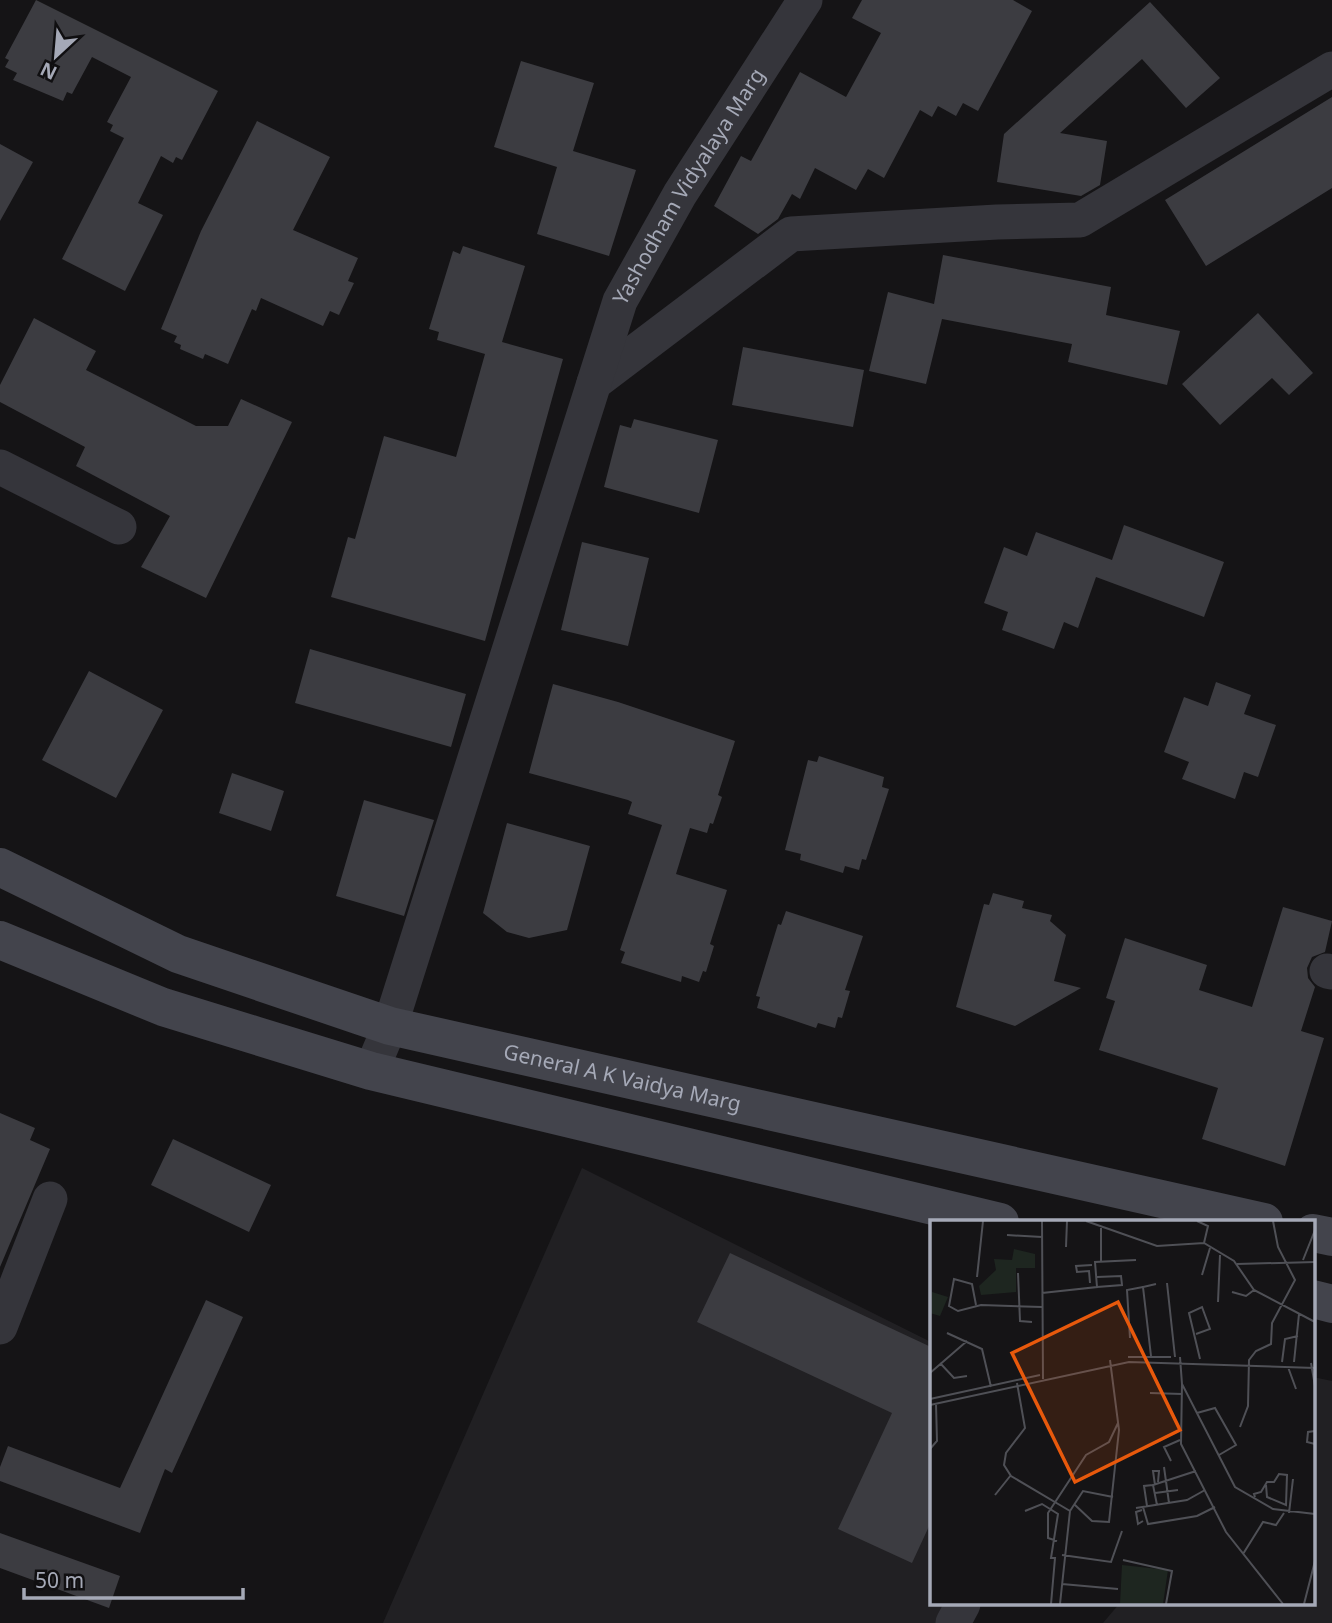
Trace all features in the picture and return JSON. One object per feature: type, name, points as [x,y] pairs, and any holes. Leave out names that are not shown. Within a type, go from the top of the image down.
[{"type":"main road","name":"General A K Vaidya Marg","points":[[0,867],[178,954],[390,1026],[1151,1210],[1245,1220]]},
{"type":"main road","points":[[0,940],[163,1007],[371,1071],[992,1220]]},
{"type":"main road","points":[[1314,1233],[1332,1237]]},
{"type":"main road","points":[[1314,1299],[1332,1304]]},
{"type":"street","name":"Yashodham Vidyalaya Marg","points":[[371,1071],[390,1026],[620,301],[680,194],[805,0]]},
{"type":"street","points":[[594,383],[791,234],[1080,220],[1332,69]]},
{"type":"street","points":[[0,467],[119,527]]},
{"type":"street","points":[[0,1327],[8,1285],[50,1199]]},
{"type":"street","points":[[953,1623],[961,1606]]},
{"type":"shaded area","points":[[582,1168],[930,1342],[930,1606],[944,1606],[936,1623],[383,1623]]},
{"type":"shaded area","points":[[1314,1377],[1332,1381],[1332,1623],[1103,1623],[1117,1606],[1314,1606]]},
{"type":"building","points":[[36,0],[218,91],[182,160],[176,157],[173,163],[161,156],[138,203],[163,215],[125,291],[62,259],[124,138],[110,131],[113,125],[107,122],[131,77],[92,57],[72,94],[67,92],[63,101],[13,80],[17,73],[5,67],[9,60],[5,58]]},
{"type":"building","points":[[862,0],[1013,0],[1032,11],[978,111],[963,103],[956,116],[938,106],[932,117],[920,110],[884,178],[868,169],[856,190],[815,168],[800,199],[792,194],[778,219],[758,234],[714,206],[741,156],[751,161],[800,72],[846,97],[881,33],[852,18]]},
{"type":"building","points":[[1150,2],[1220,78],[1186,108],[1142,59],[1060,133],[1107,141],[1100,185],[1081,196],[997,182],[1004,134]]},
{"type":"building","points":[[521,61],[594,83],[573,151],[636,170],[609,256],[537,234],[557,167],[494,147]]},
{"type":"building","points":[[1332,97],[1332,188],[1206,266],[1165,200]]},
{"type":"building","points":[[257,121],[330,157],[293,230],[358,258],[348,281],[354,283],[339,315],[330,311],[323,326],[261,298],[256,311],[252,309],[228,364],[205,354],[203,359],[180,349],[181,345],[174,342],[177,336],[161,329],[201,231]]},
{"type":"building","points":[[0,144],[33,162],[0,221]]},
{"type":"building","points":[[463,246],[525,266],[502,342],[563,359],[485,641],[331,597],[348,537],[355,539],[384,436],[456,457],[485,354],[437,340],[439,332],[429,329],[453,251],[460,254]]},
{"type":"building","points":[[943,255],[1111,287],[1106,315],[1180,331],[1167,385],[1068,362],[1072,344],[942,319],[926,384],[869,371],[888,292],[934,304]]},
{"type":"building","points":[[1258,313],[1313,373],[1289,395],[1272,378],[1220,425],[1182,384]]},
{"type":"building","points":[[34,318],[96,351],[86,370],[196,426],[228,426],[241,399],[292,422],[206,598],[141,567],[170,516],[76,466],[85,447],[0,402],[0,385]]},
{"type":"building","points":[[743,347],[864,370],[853,427],[732,405]]},
{"type":"building","points":[[634,419],[718,440],[699,513],[604,487],[620,425],[631,428]]},
{"type":"building","points":[[1124,525],[1224,562],[1204,617],[1096,577],[1078,628],[1064,622],[1054,649],[1002,630],[1008,612],[984,603],[1004,547],[1027,556],[1036,532],[1112,560]]},
{"type":"building","points":[[582,542],[649,558],[628,646],[561,630]]},
{"type":"building","points":[[310,649],[466,694],[451,747],[295,703]]},
{"type":"building","points":[[89,671],[163,710],[116,798],[42,760]]},
{"type":"building","points":[[1216,682],[1251,695],[1244,714],[1276,725],[1258,777],[1244,772],[1235,799],[1182,779],[1189,762],[1164,752],[1184,697],[1208,706]]},
{"type":"building","points":[[553,684],[618,702],[735,741],[718,795],[722,797],[713,824],[710,823],[707,833],[690,828],[676,874],[727,890],[710,944],[714,946],[706,972],[703,971],[699,982],[682,976],[681,982],[621,963],[625,952],[620,950],[662,825],[628,814],[632,802],[628,800],[529,773]]},
{"type":"building","points":[[819,756],[884,777],[882,787],[889,789],[866,860],[862,859],[859,870],[845,866],[843,873],[800,860],[801,854],[785,850],[808,760],[817,762]]},
{"type":"building","points":[[232,773],[284,791],[271,831],[219,813]]},
{"type":"building","points":[[364,800],[434,820],[404,916],[336,896]]},
{"type":"building","points":[[507,823],[590,846],[567,930],[529,938],[507,932],[483,913]]},
{"type":"building","points":[[993,893],[1024,901],[1022,908],[1052,915],[1050,921],[1066,935],[1054,981],[1081,988],[1015,1026],[956,1007],[984,904],[989,905]]},
{"type":"building","points":[[1283,907],[1332,921],[1325,952],[1312,957],[1307,968],[1308,978],[1315,987],[1301,1031],[1324,1038],[1285,1166],[1202,1139],[1218,1088],[1099,1050],[1115,1001],[1106,998],[1125,938],[1207,965],[1199,990],[1252,1007]]},
{"type":"building","points":[[786,911],[863,936],[845,990],[850,991],[842,1018],[838,1017],[835,1028],[818,1023],[816,1028],[757,1008],[760,997],[756,996],[778,924],[781,925]]},
{"type":"building","points":[[0,1113],[35,1128],[30,1140],[50,1149],[0,1267]]},
{"type":"building","points":[[173,1139],[271,1185],[249,1232],[151,1185]]},
{"type":"building","points":[[730,1253],[930,1347],[930,1524],[912,1563],[838,1529],[892,1413],[697,1322]]},
{"type":"building","points":[[206,1300],[243,1317],[172,1473],[165,1469],[140,1533],[0,1481],[0,1467],[8,1446],[120,1488]]},
{"type":"building","points":[[0,1533],[120,1576],[109,1608],[0,1568]]}]
